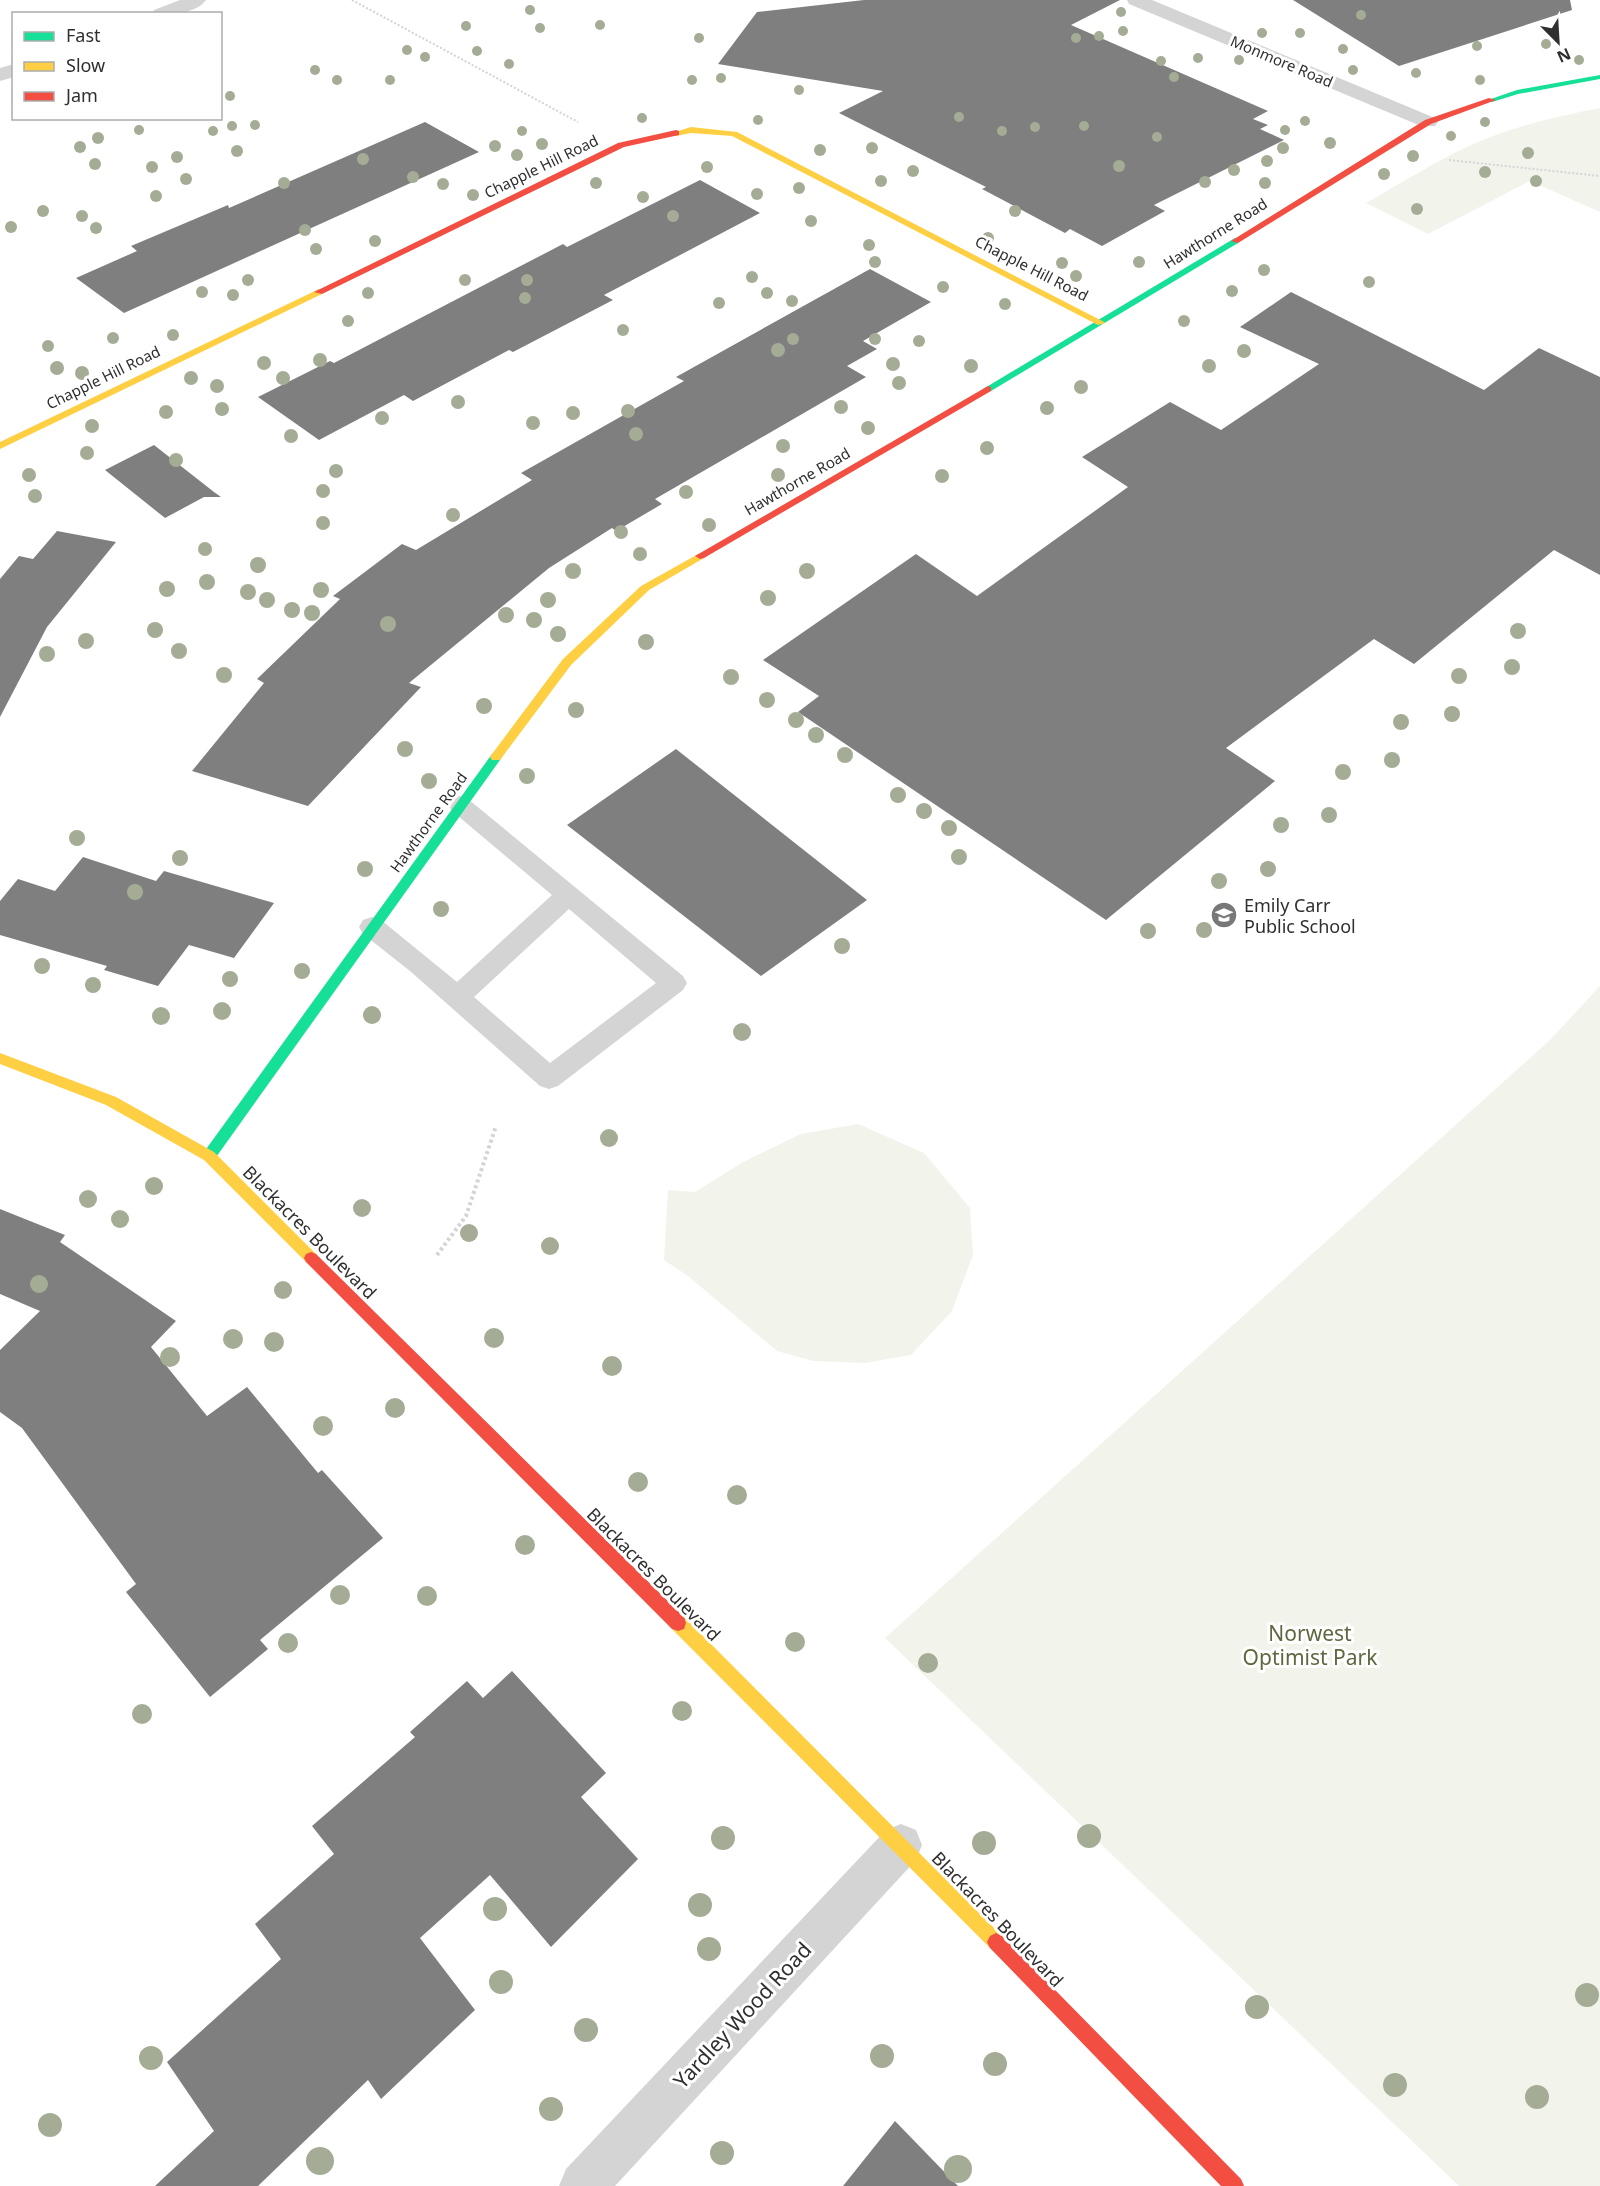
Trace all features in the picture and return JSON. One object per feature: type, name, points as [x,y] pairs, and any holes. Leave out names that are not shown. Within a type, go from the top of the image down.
[{"type":"street","points":[[166,12],[197,0]]},
{"type":"street","name":"Monmore Road","points":[[1136,0],[1428,122]]},
{"type":"street","name":"Hawthorne Road","points":[[209,1156],[460,805],[567,662],[645,588],[1101,322],[1428,122],[1517,92],[1600,77]]},
{"type":"street","name":"Chapple Hill Road","points":[[0,446],[621,145],[691,130],[734,134],[1101,322]]},
{"type":"street","name":"Blackacres Boulevard","points":[[0,1058],[111,1101],[209,1156],[901,1845],[1234,2186]]},
{"type":"street","name":"Yardley Wood Road","points":[[583,2186],[901,1845]]},
{"type":"lane","points":[[372,927],[458,997],[549,1078],[674,983],[460,805]]},
{"type":"lane","points":[[458,997],[568,895]]},
{"type":"path","points":[[352,0],[621,145]]},
{"type":"path","points":[[1445,159],[1600,176]]},
{"type":"path","points":[[437,1255],[466,1216],[496,1125]]},
{"type":"green space","points":[[1600,108],[1600,212],[1530,181],[1428,234],[1366,203],[1444,158],[1506,131]]},
{"type":"green space","name":"Norwest Optimist Park","points":[[1600,986],[1600,2186],[1459,2186],[885,1638],[1550,1040]]},
{"type":"green space","points":[[858,1124],[924,1153],[970,1208],[973,1255],[952,1311],[911,1355],[865,1363],[813,1361],[777,1351],[688,1276],[664,1260],[668,1190],[695,1192],[743,1162],[801,1134]]},
{"type":"building","points":[[864,0],[1120,0],[1071,25],[1268,111],[1253,119],[1268,125],[1260,129],[1284,140],[1154,205],[1165,211],[1102,246],[1070,229],[1065,233],[982,189],[986,187],[839,113],[883,91],[718,64],[757,12]]},
{"type":"building","points":[[1293,0],[1570,0],[1572,10],[1399,66]]},
{"type":"building","points":[[425,122],[479,152],[124,313],[76,278],[137,251],[131,246],[228,205],[229,208]]},
{"type":"building","points":[[700,180],[760,213],[604,295],[613,300],[513,352],[509,350],[413,401],[404,395],[319,440],[258,397],[330,361],[334,363],[563,244],[567,247]]},
{"type":"building","points":[[870,269],[931,302],[863,341],[877,349],[847,366],[866,377],[655,499],[662,504],[616,531],[612,528],[549,568],[409,683],[421,687],[308,806],[192,771],[264,683],[257,679],[340,599],[333,596],[402,544],[416,550],[532,480],[521,473],[684,381],[676,377]]},
{"type":"building","points":[[1291,292],[1484,390],[1539,348],[1600,377],[1600,575],[1554,550],[1414,664],[1374,639],[1226,748],[1275,781],[1106,920],[798,712],[819,696],[763,660],[916,554],[977,596],[1128,487],[1082,457],[1170,402],[1221,430],[1319,364],[1240,327]]},
{"type":"building","points":[[154,445],[221,497],[204,497],[165,518],[105,470]]},
{"type":"building","points":[[57,531],[116,542],[47,627],[0,717],[0,579],[19,556],[33,559]]},
{"type":"building","points":[[676,749],[867,900],[761,976],[567,825]]},
{"type":"building","points":[[83,857],[156,881],[164,871],[274,903],[234,958],[189,945],[158,986],[104,970],[107,966],[0,935],[0,901],[18,879],[55,891]]},
{"type":"building","points":[[0,1209],[65,1235],[60,1242],[176,1321],[151,1347],[207,1416],[247,1387],[318,1473],[322,1470],[383,1538],[260,1640],[268,1649],[210,1697],[126,1592],[136,1584],[22,1428],[0,1412],[0,1350],[40,1311],[0,1294]]},
{"type":"building","points":[[512,1671],[606,1773],[581,1797],[638,1859],[551,1947],[490,1875],[420,1938],[475,2010],[381,2099],[368,2080],[258,2186],[155,2186],[214,2131],[167,2062],[281,1959],[255,1924],[334,1854],[312,1826],[415,1737],[410,1732],[467,1681],[483,1698]]},
{"type":"building","points":[[895,2121],[958,2186],[843,2186]]},
{"type":"traffic: fast","points":[[1492,100],[1517,92],[1600,77]]},
{"type":"traffic: fast","points":[[988,389],[1235,241]]},
{"type":"traffic: fast","points":[[209,1156],[496,757]]},
{"type":"traffic: slow","points":[[676,133],[691,130],[734,134],[1101,323]]},
{"type":"traffic: slow","points":[[0,446],[319,292]]},
{"type":"traffic: slow","points":[[496,757],[567,662],[645,588],[700,556]]},
{"type":"traffic: slow","points":[[0,1058],[111,1101],[209,1156],[311,1258]]},
{"type":"traffic: slow","points":[[678,1623],[996,1942]]},
{"type":"traffic: jam","points":[[1235,241],[1428,122],[1492,100]]},
{"type":"traffic: jam","points":[[319,292],[621,145],[676,133]]},
{"type":"traffic: jam","points":[[700,556],[988,389]]},
{"type":"traffic: jam","points":[[311,1258],[678,1623]]},
{"type":"traffic: jam","points":[[996,1942],[1234,2186]]},
{"type":"place","name":"Emily Carr Public School","points":[[1224,915]]}]
